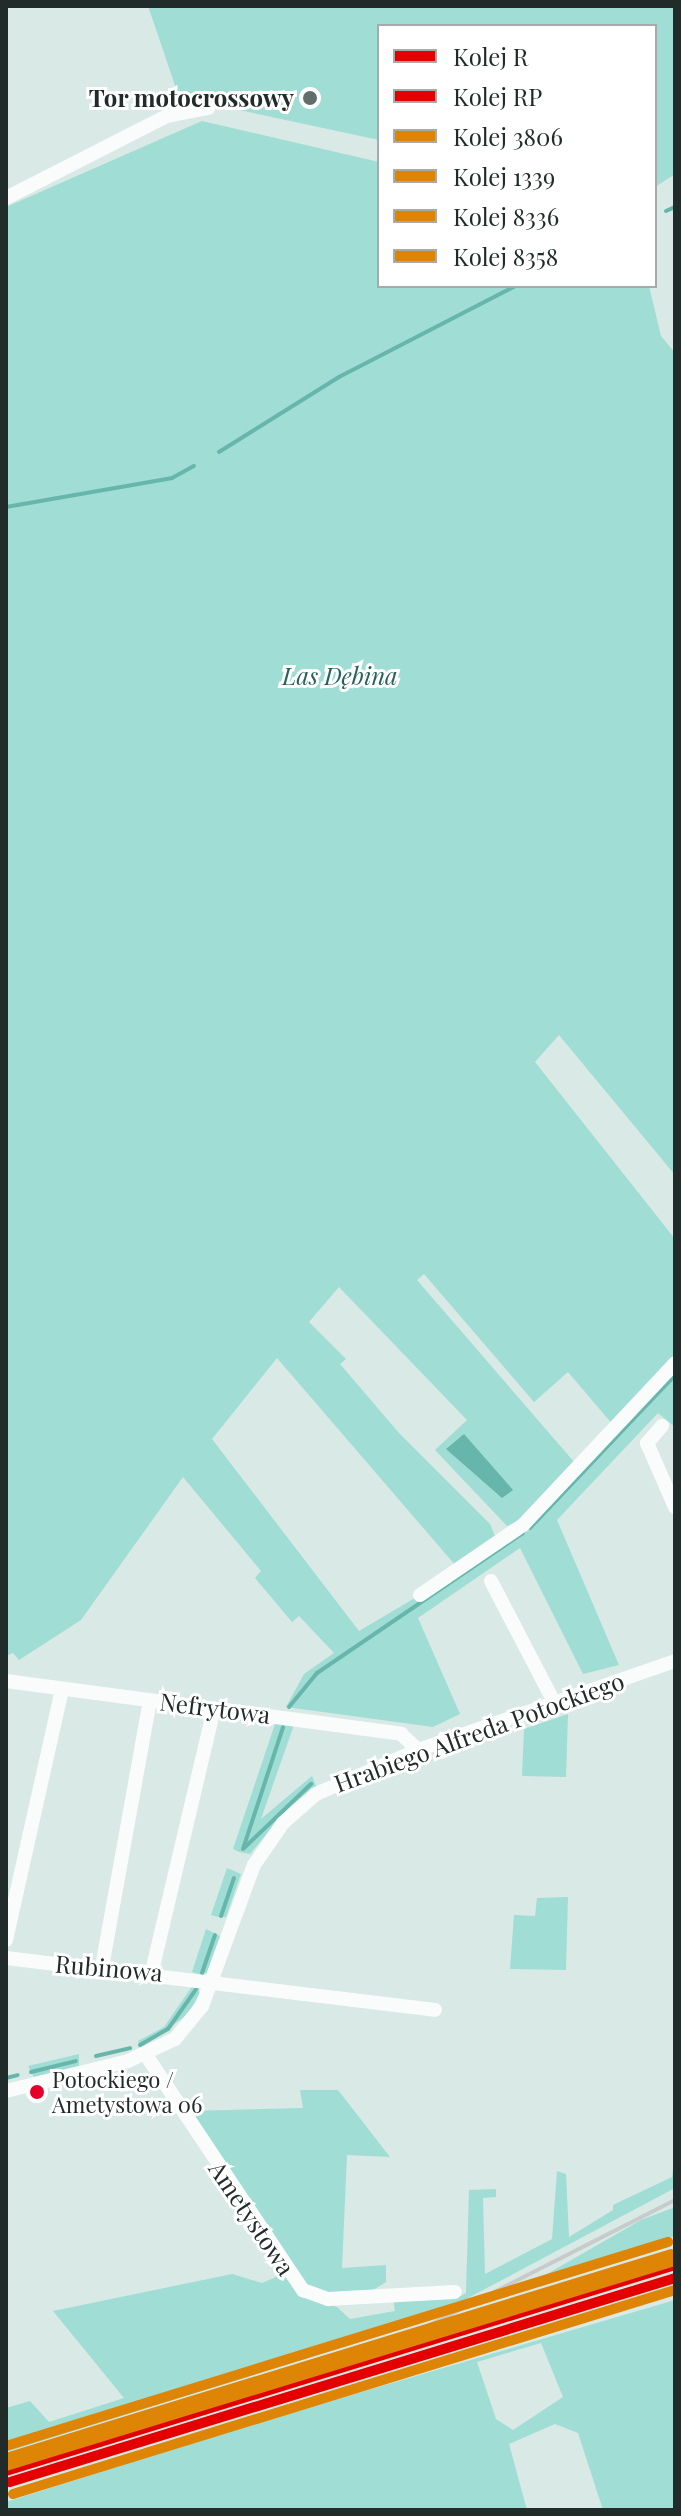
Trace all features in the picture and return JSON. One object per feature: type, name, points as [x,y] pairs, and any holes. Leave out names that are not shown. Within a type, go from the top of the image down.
[{"type":"street","points":[[6,198],[167,116],[208,108]]},
{"type":"street","points":[[420,1595],[523,1525],[675,1363]]},
{"type":"street","points":[[662,1426],[647,1443],[675,1507]]},
{"type":"street","points":[[491,1581],[554,1702]]},
{"type":"street","name":"Hrabiego Alfreda Potockiego","points":[[6,2091],[146,2055],[188,2025],[211,1984],[246,1882],[283,1823],[337,1781],[675,1661]]},
{"type":"street","name":"Nefrytowa","points":[[6,1681],[401,1734],[418,1750]]},
{"type":"street","points":[[6,1940],[62,1689]]},
{"type":"street","points":[[102,1967],[150,1700]]},
{"type":"street","points":[[152,1971],[214,1708]]},
{"type":"street","name":"Rubinowa","points":[[6,1958],[152,1971],[211,1984],[435,2010]]},
{"type":"street","name":"Ametystowa","points":[[146,2055],[303,2290],[328,2299],[455,2292]]},
{"type":"green space","name":"Tor motocrossowy","points":[[148,6],[675,6],[675,174],[657,186],[657,24],[377,24],[377,140],[179,97]]},
{"type":"green space","name":"Las Dębina","points":[[202,121],[377,162],[377,288],[649,288],[661,336],[675,353],[675,1175],[559,1035],[535,1062],[675,1239],[675,1354],[614,1426],[568,1372],[534,1402],[424,1274],[417,1280],[575,1463],[521,1520],[507,1526],[435,1450],[467,1420],[339,1287],[309,1322],[346,1359],[340,1364],[399,1433],[490,1524],[495,1536],[456,1566],[277,1358],[212,1439],[359,1631],[481,1559],[628,1427],[675,1369],[675,1427],[658,1413],[557,1520],[619,1665],[583,1674],[520,1548],[418,1618],[460,1714],[433,1727],[286,1707],[304,1674],[334,1653],[299,1616],[292,1622],[255,1578],[261,1571],[183,1477],[81,1620],[19,1660],[13,1653],[6,1656],[6,207]]},
{"type":"green space","points":[[568,1714],[566,1777],[522,1776],[524,1729]]},
{"type":"green space","points":[[276,1721],[295,1722],[261,1819],[312,1776],[316,1786],[290,1806],[250,1854],[239,1852],[233,1849]]},
{"type":"green space","points":[[227,1868],[241,1874],[226,1917],[218,1917],[211,1915]]},
{"type":"green space","points":[[568,1897],[566,1970],[510,1969],[514,1915],[535,1916],[537,1898]]},
{"type":"green space","points":[[206,1929],[220,1936],[207,1973],[199,1974],[192,1972]]},
{"type":"green space","points":[[193,1985],[200,1993],[187,2015],[140,2048],[138,2041],[164,2027]]},
{"type":"green space","points":[[79,2054],[79,2066],[34,2077],[28,2066]]},
{"type":"green space","points":[[300,2090],[338,2090],[390,2157],[347,2155],[342,2268],[386,2265],[386,2282],[370,2292],[328,2296],[306,2286],[188,2111],[303,2108]]},
{"type":"green space","points":[[675,2152],[675,2188],[421,2323],[6,2452],[6,2408],[30,2401],[49,2422],[124,2398],[53,2311],[232,2274],[262,2283],[283,2274],[301,2297],[337,2307],[350,2319],[395,2311],[393,2298],[461,2296],[466,2293],[469,2190],[496,2189],[496,2197],[483,2198],[485,2274],[552,2239],[557,2171],[566,2174],[569,2237],[613,2210],[613,2205],[672,2177]]},
{"type":"green space","points":[[675,2207],[675,2236],[526,2286],[641,2220]]},
{"type":"green space","points":[[675,2300],[675,2510],[603,2510],[578,2433],[555,2424],[509,2444],[527,2510],[6,2510],[6,2502],[276,2417]],"holes":[[[541,2343],[563,2397],[513,2430],[496,2419],[477,2362]]]},
{"type":"shaded area","points":[[464,1434],[513,1490],[502,1498],[446,1449]]},
{"type":"waterway","points":[[666,211],[675,207]]},
{"type":"waterway","points":[[219,452],[339,377],[511,288]]},
{"type":"waterway","points":[[6,507],[172,478],[194,466]]},
{"type":"waterway","points":[[530,1528],[675,1375]]},
{"type":"waterway","points":[[289,1707],[317,1673],[523,1533]]},
{"type":"waterway","points":[[243,1849],[283,1727]]},
{"type":"waterway","points":[[244,1848],[311,1784]]},
{"type":"waterway","points":[[221,1916],[234,1878]]},
{"type":"waterway","points":[[202,1973],[215,1935]]},
{"type":"waterway","points":[[140,2045],[168,2029],[197,1988]]},
{"type":"waterway","points":[[96,2056],[130,2048]]},
{"type":"waterway","points":[[31,2072],[76,2061]]},
{"type":"waterway","points":[[6,2078],[18,2075]]},
{"type":"railway","points":[[6,2459],[414,2333],[675,2200]]},
{"type":"rail line","name":"8336","points":[[6,2446],[668,2242]]},
{"type":"rail line","name":"3806","points":[[6,2458],[671,2254]]},
{"type":"rail line","name":"8358","points":[[6,2466],[671,2262]]},
{"type":"rail line","name":"R","points":[[6,2471],[675,2265]]},
{"type":"rail line","name":"RP","points":[[10,2482],[675,2278]]},
{"type":"rail line","name":"1339","points":[[13,2494],[675,2290]]},
{"type":"place","name":"Tor motocrossowy","points":[[310,98]]},
{"type":"place","name":"Potockiego / Ametystowa 06","points":[[37,2092]]}]
